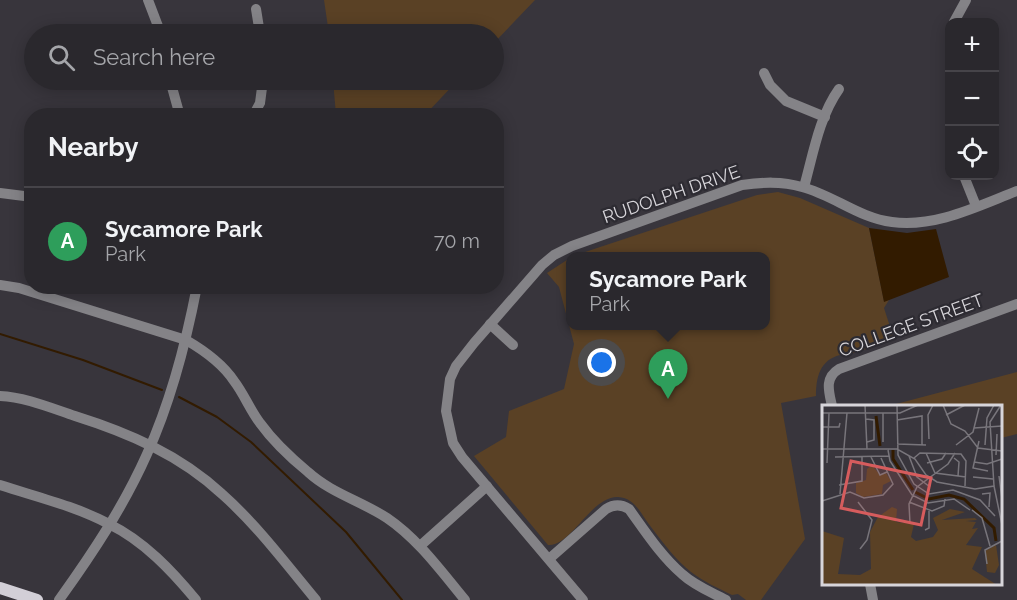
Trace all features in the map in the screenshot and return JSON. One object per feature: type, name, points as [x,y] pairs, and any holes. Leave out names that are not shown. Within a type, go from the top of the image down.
[{"type":"main road","points":[[0,588],[37,600]]},
{"type":"street","points":[[148,0],[158,24]]},
{"type":"street","points":[[956,18],[966,0]]},
{"type":"street","points":[[256,9],[258,24]]},
{"type":"street","points":[[764,73],[770,85],[786,101],[825,117]]},
{"type":"street","points":[[804,187],[825,117],[832,98],[839,89]]},
{"type":"street","points":[[173,90],[178,108]]},
{"type":"street","points":[[257,108],[262,90]]},
{"type":"street","points":[[966,180],[976,206]]},
{"type":"street","name":"RUDOLPH DRIVE","points":[[583,600],[462,457],[453,443],[446,411],[448,387],[456,366],[542,265],[554,255],[572,246],[742,185],[772,182],[804,187],[865,216],[894,222],[931,221],[1017,191]]},
{"type":"street","points":[[0,193],[24,196]]},
{"type":"street","points":[[0,285],[24,290]]},
{"type":"street","points":[[38,294],[186,340],[204,351],[222,366],[234,381],[262,425],[308,472],[334,490],[387,518],[420,546],[465,600]]},
{"type":"street","points":[[59,600],[111,524],[151,445],[170,396],[196,294]]},
{"type":"street","name":"COLLEGE STREET","points":[[832,405],[828,388],[830,377],[839,369],[1017,304]]},
{"type":"street","points":[[493,320],[513,345]]},
{"type":"street","points":[[0,396],[22,399],[107,426],[151,445],[198,474],[244,514],[316,600]]},
{"type":"street","points":[[0,485],[76,509],[111,524],[159,559],[196,600]]},
{"type":"street","points":[[420,546],[487,486]]},
{"type":"street","points":[[549,559],[606,508],[617,504],[629,509],[683,575],[699,587],[726,600]]},
{"type":"street","points":[[870,585],[873,600]]},
{"type":"shaded area","points":[[324,0],[535,0],[504,33],[504,24],[328,24]]},
{"type":"shaded area","points":[[334,90],[449,90],[432,108],[335,108]]},
{"type":"shaded area","points":[[778,192],[800,198],[869,228],[884,301],[889,300],[884,308],[894,339],[854,353],[833,357],[820,370],[816,396],[781,403],[805,539],[761,600],[746,600],[738,594],[732,595],[691,572],[670,551],[638,508],[624,498],[608,499],[599,504],[565,538],[548,545],[474,456],[506,437],[509,411],[564,389],[574,344],[570,330],[770,330],[770,252],[585,252],[757,195]]},
{"type":"shaded area","points":[[869,228],[907,233],[936,229],[949,277],[884,302]]},
{"type":"shaded area","points":[[566,261],[566,314],[559,287],[547,273]]},
{"type":"shaded area","points":[[1017,372],[1017,434],[1002,438],[1002,405],[896,404]]},
{"type":"waterway","points":[[0,334],[83,360],[162,390]]},
{"type":"waterway","points":[[179,397],[217,417],[251,442],[346,532],[402,600]]},
{"type":"place","name":"Sycamore Park","points":[[668,399]]}]
